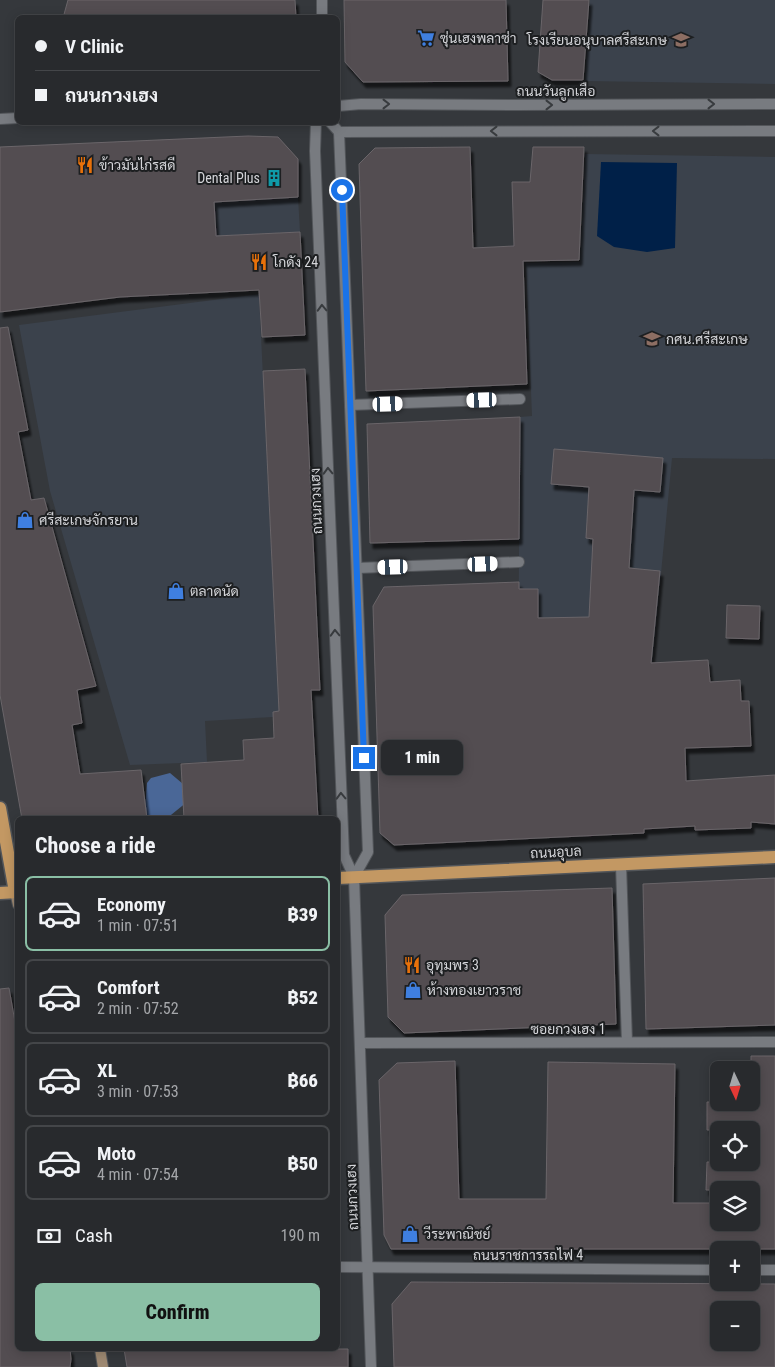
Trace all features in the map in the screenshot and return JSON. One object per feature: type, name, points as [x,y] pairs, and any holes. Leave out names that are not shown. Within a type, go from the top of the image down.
[{"type":"main road","points":[[0,808],[15,886]]},
{"type":"main road","name":"ถนนอุบล","points":[[340,878],[775,857]]},
{"type":"main road","points":[[0,893],[15,896]]},
{"type":"main road","points":[[100,1351],[104,1367]]},
{"type":"street","points":[[322,0],[322,15]]},
{"type":"street","name":"ถนนวันลูกเสือ","points":[[340,106],[361,104],[775,104]]},
{"type":"street","points":[[0,119],[15,118]]},
{"type":"street","name":"ถนนกวงเฮง","points":[[316,125],[343,846],[344,855],[354,877],[372,1367]]},
{"type":"street","points":[[333,125],[339,132],[368,852],[354,877]]},
{"type":"street","points":[[339,132],[775,131]]},
{"type":"street","points":[[350,405],[520,398]]},
{"type":"street","points":[[357,568],[519,562]]},
{"type":"street","points":[[621,864],[627,1042]]},
{"type":"street","name":"ซอยกวงเฮง 1","points":[[360,1043],[775,1042]]},
{"type":"street","name":"ถนนราชการรถไฟ 4","points":[[340,1267],[710,1270]]},
{"type":"street","points":[[760,1270],[775,1270]]},
{"type":"shaded area","name":"โรงเรียนอนุบาลศรีสะเกษ","points":[[590,0],[775,0],[775,84],[585,81]]},
{"type":"shaded area","name":"กศน.ศรีสะเกษ","points":[[585,154],[775,157],[775,459],[672,458],[652,668],[518,688],[520,417],[532,416],[526,263],[580,262]]},
{"type":"shaded area","points":[[601,162],[677,163],[675,248],[647,252],[614,247],[597,236]]},
{"type":"shaded area","points":[[298,197],[300,232],[216,236],[214,202]]},
{"type":"shaded area","name":"ตลาดนัด","points":[[259,294],[279,711],[273,712],[273,717],[205,721],[207,762],[130,765],[50,491],[19,325]]},
{"type":"shaded area","points":[[170,773],[189,789],[187,802],[170,816],[144,816],[147,783],[151,778]]},
{"type":"building","points":[[68,0],[295,0],[296,15],[64,15]]},
{"type":"building","name":"ซุ่นเฮงพลาซ่า","points":[[344,0],[506,0],[508,81],[363,82],[345,62]]},
{"type":"building","points":[[543,0],[589,0],[583,80],[552,80],[538,72]]},
{"type":"building","points":[[248,136],[278,137],[298,159],[298,197],[214,202],[216,236],[300,232],[305,335],[262,337],[259,290],[120,297],[0,312],[0,147]]},
{"type":"building","points":[[470,147],[473,248],[514,246],[512,182],[530,182],[533,147],[584,147],[579,260],[523,261],[527,384],[366,391],[359,164],[375,148]]},
{"type":"building","points":[[8,327],[28,430],[18,432],[31,500],[44,498],[96,686],[77,690],[82,723],[72,725],[80,774],[141,770],[147,816],[21,816],[0,695],[0,328]]},
{"type":"building","points":[[305,369],[320,690],[311,690],[318,816],[184,816],[181,764],[244,760],[243,740],[274,738],[273,712],[279,711],[263,371]]},
{"type":"building","points":[[520,417],[519,539],[370,543],[367,424]]},
{"type":"building","points":[[554,449],[663,458],[660,492],[634,490],[629,568],[660,571],[651,663],[708,660],[710,682],[740,680],[741,701],[749,701],[751,746],[685,748],[686,781],[775,775],[775,824],[751,822],[751,828],[695,830],[695,826],[644,829],[644,833],[394,845],[380,833],[373,606],[384,587],[519,582],[519,589],[538,589],[538,618],[589,617],[593,539],[586,538],[589,487],[551,484]]},
{"type":"building","points":[[727,605],[760,606],[759,639],[726,638]]},
{"type":"building","points":[[775,878],[775,1025],[646,1029],[643,884]]},
{"type":"building","points":[[612,888],[616,1024],[404,1033],[388,1017],[385,915],[402,895]]},
{"type":"building","points":[[9,988],[15,1022],[15,1351],[70,1351],[70,1367],[0,1367],[0,989]]},
{"type":"building","points":[[751,1056],[775,1056],[775,1249],[760,1249],[760,1241],[710,1241],[710,1249],[391,1249],[384,1235],[379,1080],[397,1063],[455,1061],[459,1199],[546,1199],[548,1062],[675,1064],[673,1203],[710,1203],[710,1231],[760,1231],[760,1181],[710,1181],[710,1190],[706,1190],[707,1162],[710,1162],[710,1171],[760,1171],[760,1121],[710,1121],[710,1130],[707,1130],[707,1102],[710,1102],[710,1111],[760,1111],[760,1061],[751,1061]]},
{"type":"building","points":[[411,1282],[710,1284],[710,1291],[760,1291],[760,1284],[775,1284],[775,1367],[394,1367],[392,1304]]},
{"type":"building","points":[[340,1349],[348,1349],[348,1367],[127,1367],[124,1351],[340,1351]]},
{"type":"place","name":"ซุ่นเฮงพลาซ่า","points":[[426,38]]},
{"type":"place","name":"โรงเรียนอนุบาลศรีสะเกษ","points":[[681,40]]},
{"type":"place","name":"ข้าวมันไก่รสดี","points":[[85,165]]},
{"type":"place","name":"Dental Plus","points":[[274,178]]},
{"type":"place","name":"โกดัง 24","points":[[259,262]]},
{"type":"place","name":"กศน.ศรีสะเกษ","points":[[652,339]]},
{"type":"place","name":"ศรีสะเกษจักรยาน","points":[[25,520]]},
{"type":"place","name":"ตลาดนัด","points":[[176,591]]},
{"type":"place","name":"อุทุมพร 3","points":[[412,965]]},
{"type":"place","name":"ห้างทองเยาวราช","points":[[413,990]]},
{"type":"place","name":"วีระพาณิชย์","points":[[410,1234]]},
{"type":"route","points":[[342,190],[364,758]]}]
